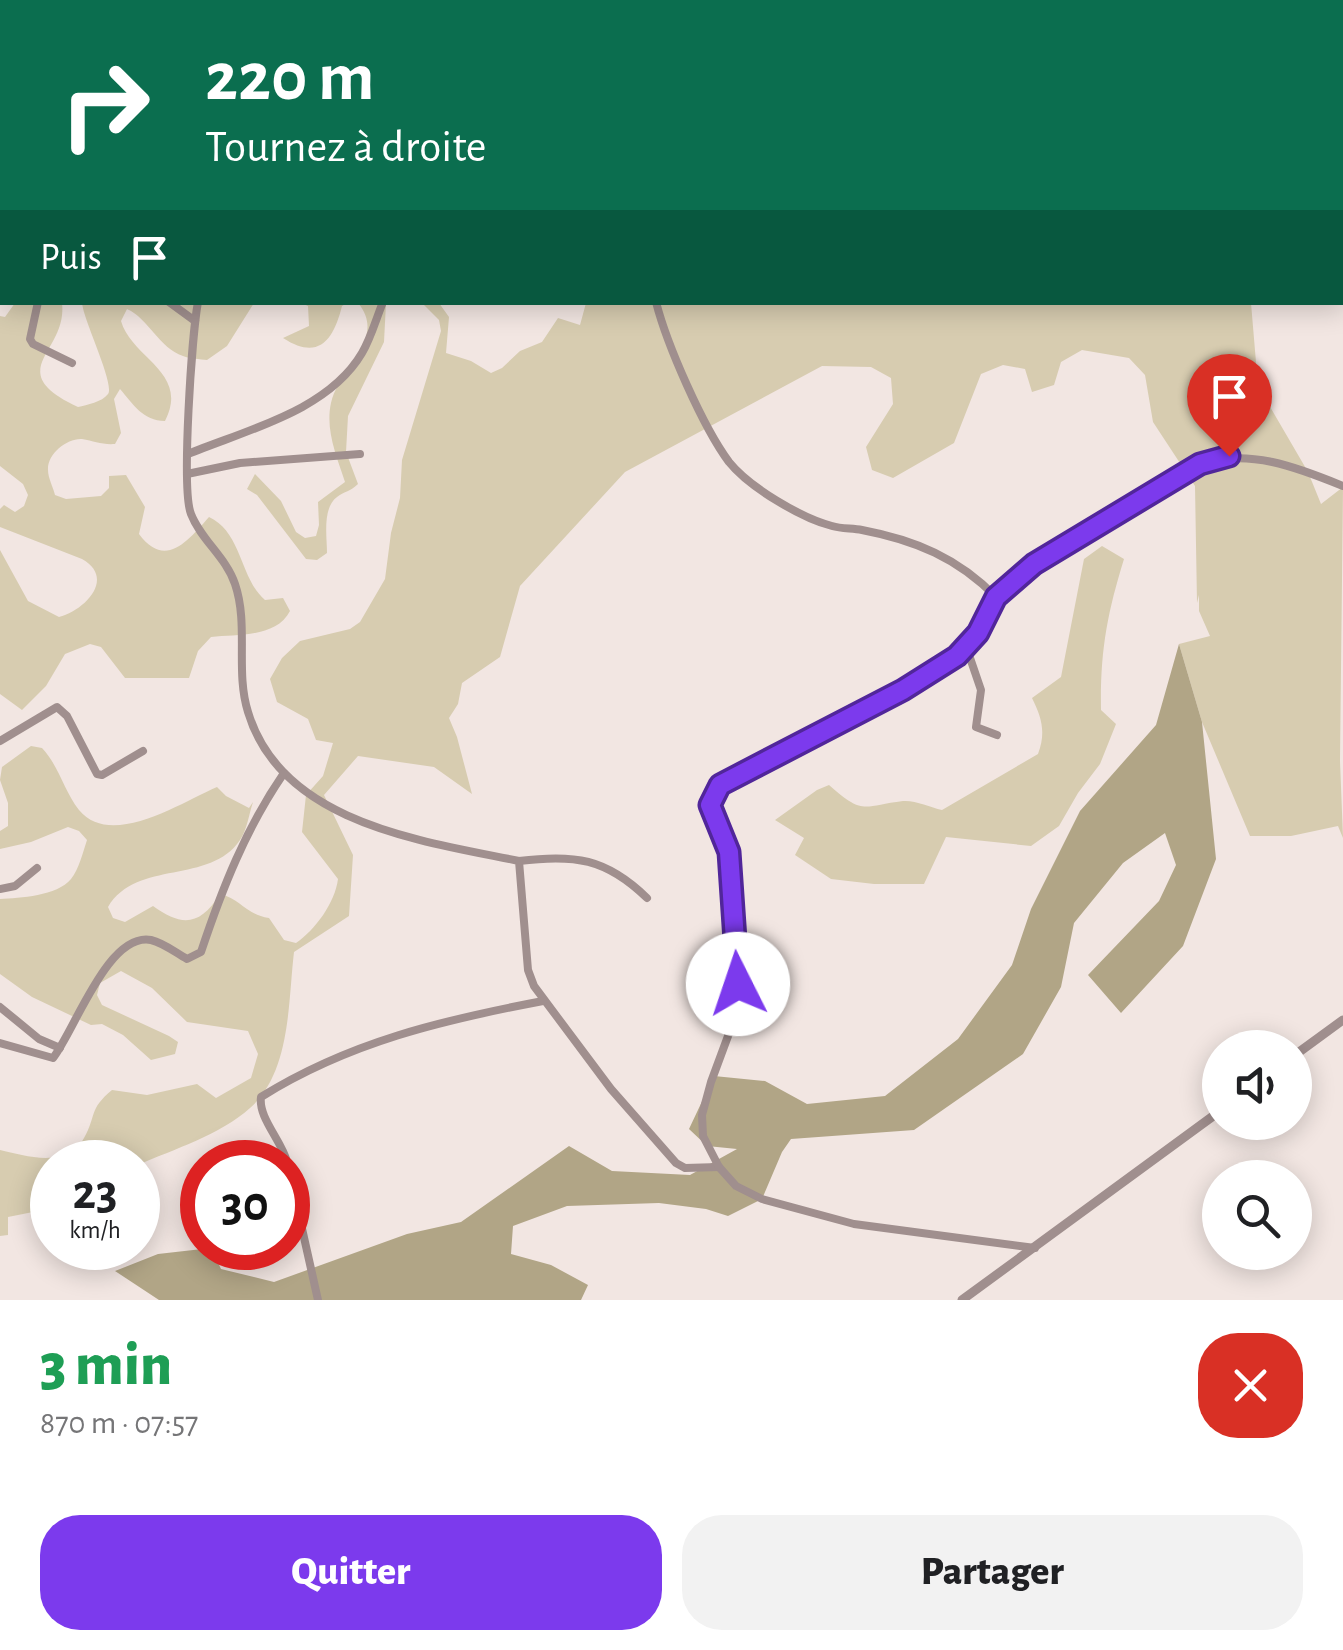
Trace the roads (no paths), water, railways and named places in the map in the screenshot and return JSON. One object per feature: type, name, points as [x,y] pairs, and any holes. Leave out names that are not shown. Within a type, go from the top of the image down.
[{"type":"street","points":[[37,305],[32,344],[72,363]]},
{"type":"street","points":[[175,305],[195,321]]},
{"type":"street","points":[[184,311],[193,305]]},
{"type":"street","points":[[198,305],[187,474],[189,511],[235,584],[248,714],[264,746],[284,773],[316,800],[367,824],[518,861],[579,858],[628,879],[647,898]]},
{"type":"street","points":[[188,454],[312,400],[363,352],[383,305]]},
{"type":"street","points":[[657,305],[677,359],[718,444],[746,478],[769,496],[812,519],[936,551],[964,567],[996,597]]},
{"type":"street","points":[[187,474],[240,463],[360,454]]},
{"type":"street","points":[[1036,1248],[854,1224],[762,1199],[736,1186],[719,1168],[702,1136],[702,1115],[731,1028],[738,984],[729,852],[710,805],[713,794],[720,785],[748,768],[903,690],[967,649],[996,597],[1034,564],[1200,464],[1229,456],[1308,472],[1343,486]]},
{"type":"street","points":[[967,649],[980,690],[976,727],[997,735]]},
{"type":"street","points":[[0,741],[57,707],[67,716],[97,774],[112,770],[143,751]]},
{"type":"street","points":[[0,1043],[54,1058],[100,977],[121,950],[133,942],[149,939],[187,959],[195,958],[201,952],[230,871],[258,812],[284,773]]},
{"type":"street","points":[[518,861],[528,970],[543,1001],[610,1089],[676,1163],[685,1168],[719,1168]]},
{"type":"street","points":[[0,889],[15,886],[37,868]]},
{"type":"street","points":[[278,1140],[260,1108],[261,1096],[335,1058],[406,1032],[462,1016],[543,1001]]},
{"type":"street","points":[[0,1007],[39,1038],[60,1048]]},
{"type":"street","points":[[1312,1043],[1343,1020]]},
{"type":"street","points":[[962,1300],[1202,1124]]},
{"type":"street","points":[[310,1265],[318,1300]]}]
